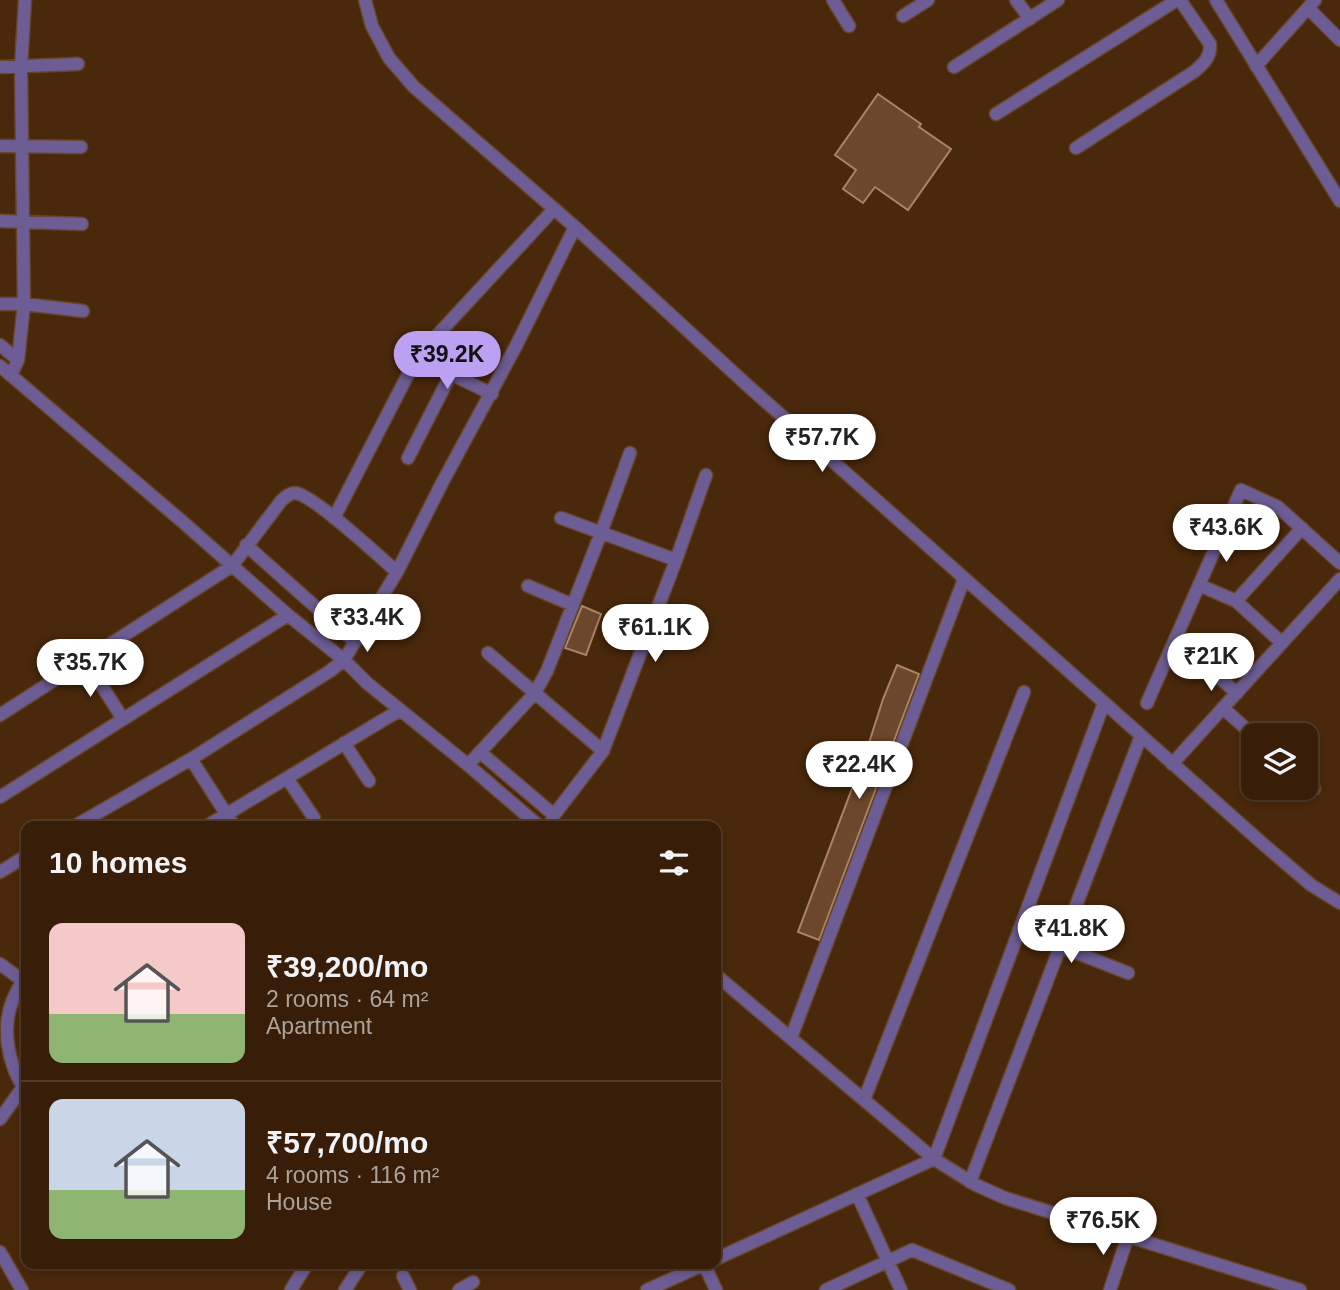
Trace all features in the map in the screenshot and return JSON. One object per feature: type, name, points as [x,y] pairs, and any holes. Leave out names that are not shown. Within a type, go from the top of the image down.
[{"type":"street","points":[[11,375],[18,360],[24,304],[20,67],[25,0]]},
{"type":"street","points":[[365,0],[372,26],[389,58],[414,87],[554,209],[747,386],[1172,764],[1311,885],[1340,903]]},
{"type":"street","points":[[833,0],[849,26]]},
{"type":"street","points":[[903,16],[928,0]]},
{"type":"street","points":[[1016,0],[1030,19]]},
{"type":"street","points":[[954,67],[1058,0]]},
{"type":"street","points":[[1216,0],[1340,201]]},
{"type":"street","points":[[996,114],[1171,2],[1210,44],[1211,51],[1206,62],[1076,148]]},
{"type":"street","points":[[1256,66],[1311,4],[1340,40]]},
{"type":"street","points":[[0,67],[78,64]]},
{"type":"street","points":[[0,146],[81,147]]},
{"type":"street","points":[[1329,184],[1340,173]]},
{"type":"street","points":[[334,518],[417,357],[554,209]]},
{"type":"street","points":[[0,221],[82,224]]},
{"type":"street","points":[[84,821],[191,759],[344,660],[397,572],[442,483],[492,394],[575,228]]},
{"type":"street","points":[[0,304],[83,311]]},
{"type":"street","points":[[0,345],[18,360]]},
{"type":"street","points":[[417,357],[492,394]]},
{"type":"street","points":[[0,366],[288,615],[344,660],[367,683],[533,821]]},
{"type":"street","points":[[408,458],[451,374]]},
{"type":"street","points":[[468,765],[535,693],[547,671],[630,453]]},
{"type":"street","points":[[481,753],[552,821],[603,751],[706,475]]},
{"type":"street","points":[[1147,703],[1241,490],[1278,506],[1340,563]]},
{"type":"street","points":[[0,715],[232,566],[289,494],[306,496],[397,572]]},
{"type":"street","points":[[561,518],[676,560]]},
{"type":"street","points":[[1236,601],[1302,528]]},
{"type":"street","points":[[246,545],[355,642]]},
{"type":"street","points":[[791,1038],[964,579]]},
{"type":"street","points":[[1172,764],[1340,579]]},
{"type":"street","points":[[1199,585],[1236,601],[1282,643]]},
{"type":"street","points":[[528,586],[573,605]]},
{"type":"street","points":[[0,797],[288,615]]},
{"type":"street","points":[[488,653],[603,751]]},
{"type":"street","points":[[86,661],[123,719]]},
{"type":"street","points":[[1207,667],[1237,693]]},
{"type":"street","points":[[864,1100],[1024,692]]},
{"type":"street","points":[[721,1257],[934,1159],[1104,703]]},
{"type":"street","points":[[1223,708],[1241,724]]},
{"type":"street","points":[[215,821],[400,710]]},
{"type":"street","points":[[970,1182],[1141,736]]},
{"type":"street","points":[[344,743],[369,781]]},
{"type":"street","points":[[191,759],[231,821]]},
{"type":"street","points":[[286,778],[314,818]]},
{"type":"street","points":[[0,872],[21,859]]},
{"type":"street","points":[[1019,930],[1128,973]]},
{"type":"street","points":[[0,964],[21,977]]},
{"type":"street","points":[[721,979],[934,1159],[970,1182],[1005,1198],[1279,1287],[1300,1290]]},
{"type":"street","points":[[21,987],[11,1005],[7,1025],[9,1050],[15,1073],[21,1080]]},
{"type":"street","points":[[0,1119],[21,1090]]},
{"type":"street","points":[[857,1194],[901,1290]]},
{"type":"street","points":[[1110,1290],[1128,1236]]},
{"type":"street","points":[[826,1290],[912,1250],[1009,1290]]},
{"type":"street","points":[[0,1252],[22,1290]]},
{"type":"street","points":[[292,1290],[304,1269]]},
{"type":"street","points":[[345,1290],[359,1269]]},
{"type":"street","points":[[647,1290],[694,1269]]},
{"type":"street","points":[[707,1269],[716,1290]]},
{"type":"street","points":[[403,1276],[410,1290]]},
{"type":"street","points":[[459,1290],[473,1282]]},
{"type":"building","points":[[878,94],[951,149],[908,210],[875,187],[863,203],[843,189],[856,170],[835,155]]},
{"type":"building","points":[[582,606],[601,614],[586,655],[565,648]]},
{"type":"building","points":[[897,665],[919,674],[819,940],[798,932]]}]
